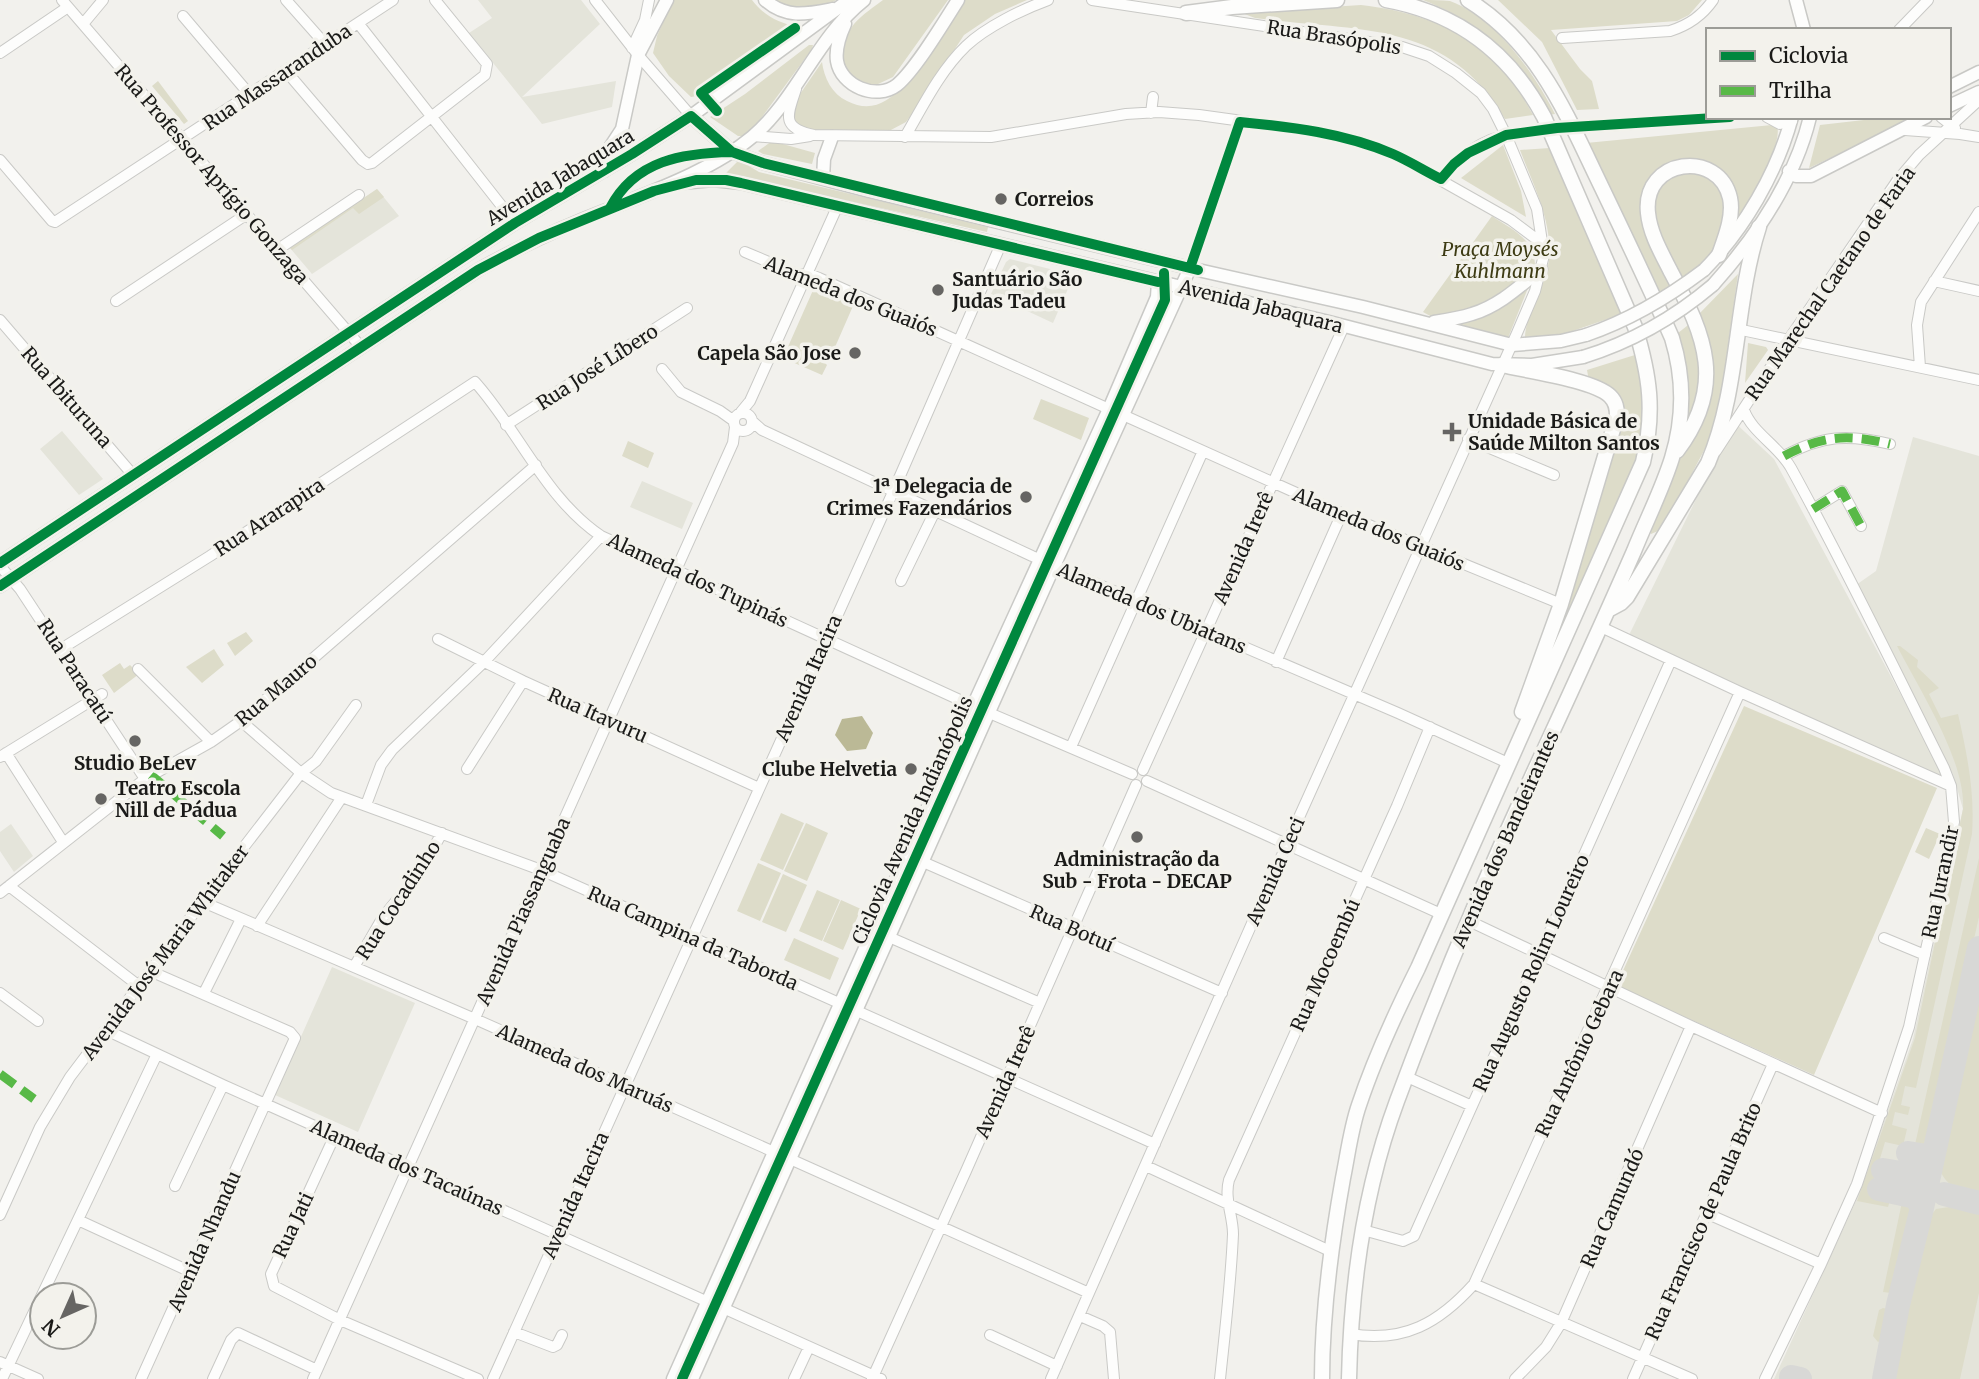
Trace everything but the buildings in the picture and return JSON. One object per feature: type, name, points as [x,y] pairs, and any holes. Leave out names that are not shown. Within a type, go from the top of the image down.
[{"type":"highway","points":[[1186,13],[1337,0]]},
{"type":"highway","name":"Avenida dos Bandeirantes","points":[[1322,1379],[1330,1251],[1358,1107],[1382,1045],[1643,462],[1650,419],[1650,390],[1646,364],[1635,327],[1532,95],[1494,50],[1464,28],[1431,12],[1386,0]]},
{"type":"highway","name":"Avenida dos Bandeirantes","points":[[1349,1379],[1350,1334],[1363,1230],[1372,1182],[1397,1102],[1467,920],[1601,627],[1672,458],[1680,411],[1679,359],[1661,312],[1552,87],[1522,44],[1491,16],[1468,0]]},
{"type":"highway","points":[[1672,458],[1695,420],[1706,385],[1707,366],[1698,324],[1650,227],[1647,201],[1650,189],[1665,172],[1688,165],[1705,168],[1726,187],[1731,199],[1730,213],[1719,255]]},
{"type":"highway","points":[[1608,610],[1627,597],[1708,463],[1729,398],[1742,291],[1759,227]]},
{"type":"highway","points":[[1502,365],[1588,384],[1603,390],[1617,405],[1614,431],[1561,604],[1518,723],[1511,756]]},
{"type":"main road","points":[[604,171],[607,152],[622,129],[635,52],[667,0]]},
{"type":"main road","points":[[765,0],[776,9],[795,14],[852,4]]},
{"type":"main road","points":[[852,4],[839,39],[837,62],[842,75],[850,84],[871,91],[881,91],[891,89],[904,77],[958,0]]},
{"type":"main road","points":[[732,152],[771,118],[852,4]]},
{"type":"main road","points":[[691,116],[852,4]]},
{"type":"main road","points":[[1797,6],[1797,28]]},
{"type":"main road","points":[[1797,6],[1803,28]]},
{"type":"main road","points":[[1951,86],[1979,72]]},
{"type":"main road","points":[[1951,105],[1979,92]]},
{"type":"main road","name":"Avenida Jabaquara","points":[[0,565],[347,332],[515,223],[691,116],[732,152],[763,163],[1512,345],[1560,341],[1586,335],[1640,313],[1704,270],[1744,223],[1784,142],[1792,119]]},
{"type":"main road","name":"Avenida Jabaquara","points":[[654,191],[696,180],[726,180],[1182,286],[1502,365],[1532,365],[1583,357],[1618,345],[1685,308],[1713,285],[1759,227],[1789,172],[1810,119]]},
{"type":"main road","points":[[1784,142],[1784,163],[1789,172],[1804,177],[1811,176],[1923,119]]},
{"type":"main road","points":[[823,178],[824,159],[832,137]]},
{"type":"main road","name":"Avenida Jabaquara","points":[[0,586],[495,260],[539,238],[654,191],[732,152]]},
{"type":"main road","points":[[1771,205],[1804,177]]},
{"type":"main road","points":[[1001,244],[1008,231],[1029,229]]},
{"type":"main road","points":[[692,1379],[1054,566],[1190,268]]},
{"type":"main road","points":[[1429,323],[1472,314],[1490,307],[1541,269]]},
{"type":"main road","points":[[673,1379],[1039,559],[1109,409],[1157,298],[1158,282]]},
{"type":"main road","points":[[1344,326],[1350,316],[1363,307]]},
{"type":"street","points":[[83,24],[103,0]]},
{"type":"street","points":[[286,0],[325,44]]},
{"type":"street","name":"Rua Massaranduba","points":[[0,160],[52,221],[56,221],[393,0]]},
{"type":"street","points":[[286,71],[362,160],[368,164],[372,163],[485,75],[487,64],[435,0]]},
{"type":"street","points":[[595,0],[635,52],[691,116]]},
{"type":"street","points":[[635,52],[649,0]]},
{"type":"street","points":[[905,137],[946,69],[967,46],[1025,9],[1048,0]]},
{"type":"street","name":"Rua Brasópolis","points":[[1092,0],[1402,47],[1429,57],[1456,73],[1481,93],[1493,109],[1506,135],[1536,209],[1543,244],[1541,269],[1535,291],[1502,365]]},
{"type":"street","points":[[1562,38],[1670,30],[1696,19],[1713,0]]},
{"type":"street","points":[[1901,28],[1928,0]]},
{"type":"street","points":[[0,53],[65,3]]},
{"type":"street","name":"Rua Professor Aprígio Gonzaga","points":[[65,3],[361,347]]},
{"type":"street","points":[[183,16],[250,95]]},
{"type":"street","points":[[358,23],[515,223]]},
{"type":"street","points":[[801,77],[788,120],[796,131],[814,135],[991,137],[1085,120],[1151,113],[1199,115],[1321,132],[1357,140],[1394,154],[1441,180],[1511,220],[1543,244]]},
{"type":"street","points":[[1151,113],[1153,97]]},
{"type":"street","name":"Rua Marechal Caetano de Faria","points":[[1708,463],[1788,339],[1897,181],[1941,133],[1979,100]]},
{"type":"street","points":[[1441,180],[1454,164],[1468,153],[1506,135],[1557,128],[1706,119]]},
{"type":"street","points":[[1771,119],[1780,124],[1792,119]]},
{"type":"street","points":[[1944,119],[1960,134]]},
{"type":"street","points":[[1190,268],[1240,122]]},
{"type":"street","points":[[1905,130],[1979,137]]},
{"type":"street","points":[[753,136],[791,139],[814,135]]},
{"type":"street","points":[[277,250],[359,195]]},
{"type":"street","points":[[743,421],[838,205]]},
{"type":"street","points":[[1920,367],[1917,325],[1921,302],[1979,212]]},
{"type":"street","points":[[116,301],[247,215]]},
{"type":"street","name":"Avenida Itacira","points":[[493,1379],[690,937],[893,492],[1001,244]]},
{"type":"street","name":"Alameda dos Guaiós","points":[[745,252],[797,274],[809,274],[1109,409]]},
{"type":"street","points":[[1934,281],[1979,291]]},
{"type":"street","name":"Rua José Líbero","points":[[506,425],[687,308]]},
{"type":"street","name":"Rua Ibituruna","points":[[0,320],[134,475]]},
{"type":"street","name":"Avenida Irerê","points":[[1143,770],[1344,326]]},
{"type":"street","points":[[1737,329],[1979,380]]},
{"type":"street","name":"Avenida Ceci","points":[[1051,1379],[1502,365]]},
{"type":"street","name":"Alameda dos Ubiatans","points":[[662,369],[681,392],[1054,566],[1430,727],[1511,756]]},
{"type":"street","name":"Alameda dos Tupinás","points":[[475,382],[580,520],[601,536],[973,706],[1132,774]]},
{"type":"street","name":"Rua Ararapira","points":[[61,649],[210,556],[475,382]]},
{"type":"street","name":"Rua Jurandir","points":[[1744,410],[1749,421],[1784,456],[1813,509],[1951,786],[1954,822],[1909,1027],[1882,1113],[1857,1184],[1765,1379]]},
{"type":"street","name":"Alameda dos Guaiós","points":[[1123,415],[1272,483],[1561,604]]},
{"type":"street","name":"Avenida Piassanguaba","points":[[315,1375],[743,421]]},
{"type":"street","points":[[1784,456],[1808,444],[1838,436],[1890,444]]},
{"type":"street","points":[[1468,439],[1554,475]]},
{"type":"street","points":[[1071,747],[1203,451]]},
{"type":"street","name":"Rua Mauro","points":[[0,893],[145,779],[211,742],[241,721],[536,465]]},
{"type":"street","points":[[1813,509],[1842,491],[1861,526]]},
{"type":"street","points":[[901,581],[935,511]]},
{"type":"street","points":[[1276,662],[1342,513]]},
{"type":"street","points":[[366,805],[385,758],[484,662],[601,536]]},
{"type":"street","name":"Rua Paracatú","points":[[0,565],[98,697],[145,779]]},
{"type":"street","points":[[1601,627],[1951,786]]},
{"type":"street","name":"Rua Itavuru","points":[[438,639],[523,681],[759,788]]},
{"type":"street","name":"Rua Augusto Rolim Loureiro","points":[[1363,1230],[1403,1241],[1414,1236],[1671,660]]},
{"type":"street","points":[[138,669],[211,742]]},
{"type":"street","points":[[467,769],[523,681]]},
{"type":"street","name":"Rua Antônio Gebara","points":[[1350,1334],[1372,1338],[1414,1330],[1456,1304],[1474,1284],[1740,692]]},
{"type":"street","points":[[63,842],[3,755],[98,697]]},
{"type":"street","name":"Avenida José Maria Whitaker","points":[[0,1215],[49,1109],[150,971],[301,774],[316,761],[356,705]]},
{"type":"street","name":"Rua Campina da Taborda","points":[[241,721],[301,774],[331,793],[541,870],[1155,1144]]},
{"type":"street","name":"Rua Mocoembú","points":[[1220,1379],[1232,1254],[1233,1223],[1227,1193],[1229,1181],[1430,727]]},
{"type":"street","points":[[1141,783],[1147,776],[1143,770],[1136,770],[1132,774],[1132,781],[1287,844],[1441,914]]},
{"type":"street","name":"Avenida Irerê","points":[[875,1378],[1006,1077],[1141,783]]},
{"type":"street","points":[[257,926],[342,797]]},
{"type":"street","name":"Rua Cocadinho","points":[[354,967],[383,917],[419,873],[442,833]]},
{"type":"street","name":"Rua Botuí","points":[[923,862],[1222,993]]},
{"type":"street","points":[[9,886],[139,986]]},
{"type":"street","name":"Alameda dos Maruás","points":[[203,902],[774,1152]]},
{"type":"street","points":[[150,971],[204,993],[242,919]]},
{"type":"street","points":[[1467,920],[1882,1113]]},
{"type":"street","points":[[890,937],[1040,1003]]},
{"type":"street","points":[[1884,938],[1925,955]]},
{"type":"street","points":[[0,993],[38,1021]]},
{"type":"street","name":"Avenida Nhandu","points":[[141,1379],[293,1044],[293,1034],[204,993]]},
{"type":"street","name":"Rua Camundó","points":[[1515,1379],[1546,1348],[1560,1323],[1691,1026]]},
{"type":"street","name":"Alameda dos Tacaúnas","points":[[106,1030],[708,1302]]},
{"type":"street","points":[[49,1281],[157,1054]]},
{"type":"street","name":"Rua Francisco de Paula Brito","points":[[1633,1379],[1773,1064]]},
{"type":"street","points":[[1407,1077],[1472,1106]]},
{"type":"street","points":[[175,1186],[223,1085]]},
{"type":"street","name":"Rua Jati","points":[[335,1135],[271,1277],[278,1290],[340,1320]]},
{"type":"street","points":[[790,1159],[1089,1293]]},
{"type":"street","points":[[1146,1166],[1330,1251]]},
{"type":"street","points":[[1708,1214],[1821,1264]]},
{"type":"street","points":[[78,1220],[191,1272]]},
{"type":"street","points":[[1474,1284],[1692,1379]]},
{"type":"street","points":[[723,1308],[875,1378]]},
{"type":"street","points":[[1080,1315],[1110,1332],[1114,1379]]},
{"type":"street","points":[[2,1379],[4,1364],[28,1320]]},
{"type":"street","points":[[340,1320],[478,1379]]},
{"type":"street","points":[[514,1332],[553,1348],[562,1335]]},
{"type":"street","points":[[213,1379],[231,1340],[238,1333],[315,1375]]},
{"type":"street","points":[[990,1335],[1057,1366]]},
{"type":"street","points":[[794,1379],[809,1347]]},
{"type":"street","points":[[4,1364],[38,1379]]},
{"type":"shaded area","points":[[478,0],[581,0],[600,24],[522,97],[616,81],[612,107],[542,124],[469,33],[492,18]]},
{"type":"shaded area","points":[[377,189],[399,216],[312,274],[290,248]]},
{"type":"shaded area","points":[[1010,259],[1074,275],[1053,323],[991,294]]},
{"type":"shaded area","points":[[1731,419],[1774,459],[1945,777],[1750,694],[1629,635],[1711,469]]},
{"type":"shaded area","points":[[62,431],[103,479],[79,495],[40,449]]},
{"type":"shaded area","points":[[1913,437],[1979,456],[1979,1379],[1774,1379],[1856,1201],[1913,1039],[1963,809],[1953,774],[1856,585],[1876,571]]},
{"type":"shaded area","points":[[642,481],[693,503],[682,529],[630,507]]},
{"type":"shaded area","points":[[862,716],[873,733],[866,749],[847,751],[835,735],[842,719]]},
{"type":"shaded area","points":[[11,824],[33,856],[14,872],[0,851],[0,832]]},
{"type":"shaded area","points":[[332,967],[415,1003],[358,1132],[275,1095]]},
{"type":"green space","points":[[673,0],[752,0],[767,15],[798,27],[798,31],[697,96],[691,97],[669,76],[653,53],[657,36]]},
{"type":"green space","points":[[768,0],[836,0],[818,10],[802,11]]},
{"type":"green space","points":[[883,0],[948,0],[893,77],[876,85],[859,85],[840,65],[845,42],[852,26]]},
{"type":"green space","points":[[964,0],[1027,0],[995,14],[964,35],[906,122],[889,131],[799,131],[789,110],[822,62],[830,85],[842,98],[861,106],[886,101],[906,82]]},
{"type":"green space","points":[[1423,0],[1450,1],[1483,20],[1512,48],[1555,114],[1548,115],[1525,77],[1497,45],[1463,20]]},
{"type":"green space","points":[[1498,0],[1702,0],[1689,15],[1677,21],[1551,30],[1592,81],[1599,109],[1577,110],[1542,42]]},
{"type":"green space","points":[[1361,5],[1422,18],[1465,38],[1500,64],[1533,115],[1505,119],[1481,86],[1455,63],[1427,46],[1363,29],[1255,18],[1242,13]]},
{"type":"green space","points":[[809,45],[813,45],[812,49],[748,136],[738,136],[710,117],[745,94]]},
{"type":"green space","points":[[158,81],[188,121],[184,124],[152,86]]},
{"type":"green space","points":[[1872,119],[1913,119],[1809,168],[1820,125]]},
{"type":"green space","points":[[1777,126],[1775,147],[1754,191],[1733,226],[1735,213],[1707,164],[1653,176],[1645,187],[1642,200],[1672,284],[1660,292],[1586,143]]},
{"type":"green space","points":[[772,141],[815,153],[812,164],[758,151]]},
{"type":"green space","points":[[1503,145],[1521,191],[1526,217],[1461,178]]},
{"type":"green space","points":[[1550,148],[1622,314],[1561,335],[1525,337],[1528,320],[1547,270],[1549,240],[1547,224],[1520,150]]},
{"type":"green space","points":[[739,160],[759,172],[988,227],[987,232],[726,173]]},
{"type":"green space","points":[[1677,173],[1699,173],[1714,181],[1720,189],[1724,209],[1722,230],[1714,249],[1682,280],[1658,231],[1653,204],[1656,192],[1663,182]]},
{"type":"green space","points":[[377,189],[384,197],[359,214],[353,208],[292,250],[290,248]]},
{"type":"green space","name":"Praça Moysés Kuhlmann","points":[[1492,216],[1516,231],[1528,243],[1535,269],[1488,304],[1434,318],[1423,312]]},
{"type":"green space","points":[[1738,274],[1721,395],[1709,441],[1678,500],[1658,531],[1651,534],[1650,530],[1676,461],[1711,386],[1713,366],[1710,343],[1699,314]]},
{"type":"green space","name":"Praça Moysés Kuhlmann","points":[[1530,283],[1508,338],[1447,324]]},
{"type":"green space","points":[[814,288],[853,306],[832,354],[829,354],[822,375],[783,358]]},
{"type":"green space","points":[[1692,322],[1699,350],[1700,375],[1687,427],[1687,380],[1678,333]]},
{"type":"green space","points":[[1748,343],[1766,347],[1768,350],[1745,383]]},
{"type":"green space","points":[[1638,354],[1643,407],[1637,460],[1559,638],[1554,643],[1553,637],[1620,432],[1622,417],[1589,381],[1587,370]]},
{"type":"green space","points":[[1041,399],[1089,418],[1081,440],[1033,419]]},
{"type":"green space","points":[[628,441],[654,453],[648,468],[622,456]]},
{"type":"green space","points":[[246,632],[253,641],[235,656],[227,643]]},
{"type":"green space","points":[[1897,646],[1918,660],[1917,667],[1939,688],[1929,694],[1941,718],[1958,714],[1970,773],[1973,818],[1972,834],[1916,1088],[1905,1086],[1901,1105],[1910,1107],[1908,1115],[1895,1112],[1892,1125],[1907,1129],[1903,1146],[1885,1142],[1869,1195],[1890,1200],[1888,1207],[1857,1201],[1915,1038],[1963,809],[1962,790],[1949,748]]},
{"type":"green space","points":[[214,649],[224,665],[202,683],[186,667]]},
{"type":"green space","points":[[120,663],[124,669],[130,665],[139,674],[114,693],[102,675]]},
{"type":"green space","points":[[1744,706],[1937,788],[1814,1075],[1616,986]]},
{"type":"green space","points":[[781,813],[804,823],[783,870],[760,860]]},
{"type":"green space","points":[[806,823],[828,833],[807,881],[784,871]]},
{"type":"green space","points":[[1926,828],[1940,834],[1929,859],[1915,852]]},
{"type":"green space","points":[[1979,858],[1979,917],[1927,1147],[1917,1151],[1914,1149]]},
{"type":"green space","points":[[758,863],[781,873],[760,921],[737,911]]},
{"type":"green space","points":[[783,874],[807,885],[786,932],[762,922]]},
{"type":"green space","points":[[817,890],[840,900],[822,941],[799,931]]},
{"type":"green space","points":[[841,900],[861,909],[843,950],[823,941]]},
{"type":"green space","points":[[794,938],[839,958],[830,980],[784,960]]},
{"type":"green space","points":[[1979,990],[1979,1193],[1951,1184],[1940,1170]]},
{"type":"green space","points":[[1905,1200],[1914,1206],[1896,1289],[1891,1293],[1883,1292],[1902,1202]]},
{"type":"green space","points":[[1950,1205],[1979,1212],[1979,1293],[1960,1379],[1893,1379],[1929,1218],[1936,1209]]},
{"type":"green space","points":[[1883,1308],[1890,1313],[1884,1339],[1878,1342],[1873,1336],[1879,1310]]},
{"type":"taxiway","points":[[1884,1379],[1898,1305],[1979,948]]},
{"type":"taxiway","points":[[1908,1153],[1933,1157]]},
{"type":"taxiway","points":[[1883,1170],[1919,1176],[1927,1185]]},
{"type":"taxiway","points":[[1879,1189],[1916,1197],[1922,1208]]},
{"type":"taxiway","points":[[1944,1194],[1979,1203]]},
{"type":"taxiway","points":[[1791,1377],[1800,1379]]},
{"type":"marked path","points":[[1784,456],[1811,444],[1836,438],[1890,444]]},
{"type":"marked path","points":[[1813,509],[1842,491],[1861,526]]},
{"type":"marked path","points":[[151,775],[223,836]]},
{"type":"marked path","points":[[0,1074],[34,1099]]},
{"type":"cycle path","points":[[717,111],[701,93],[795,28]]},
{"type":"cycle path","points":[[0,563],[515,223],[691,116],[732,152],[763,163],[1198,270]]},
{"type":"cycle path","points":[[1190,268],[1240,122],[1298,129],[1356,141],[1393,154],[1441,179],[1468,153],[1506,135],[1557,128],[1706,119]]},
{"type":"cycle path","points":[[610,208],[620,192],[633,179],[662,162],[696,154],[732,152]]},
{"type":"cycle path","points":[[0,586],[478,270],[539,238],[654,191],[696,180],[726,180],[1158,282]]},
{"type":"cycle path","name":"Ciclovia Avenida Indianópolis","points":[[682,1379],[1165,300],[1164,273]]},
{"type":"place","name":"Correios","points":[[1001,199]]},
{"type":"place","name":"Santuário São Judas Tadeu","points":[[938,290]]},
{"type":"place","name":"Capela São Jose","points":[[855,353]]},
{"type":"place","name":"Unidade Básica de Saúde Milton Santos","points":[[1452,432]]},
{"type":"place","name":"1ª Delegacia de Crimes Fazendários","points":[[1026,497]]},
{"type":"place","name":"Studio BeLev","points":[[135,741]]},
{"type":"place","name":"Clube Helvetia","points":[[911,769]]},
{"type":"place","name":"Teatro Escola Nill de Pádua","points":[[101,799]]},
{"type":"place","name":"Administração da Sub - Frota - DECAP","points":[[1137,837]]}]
